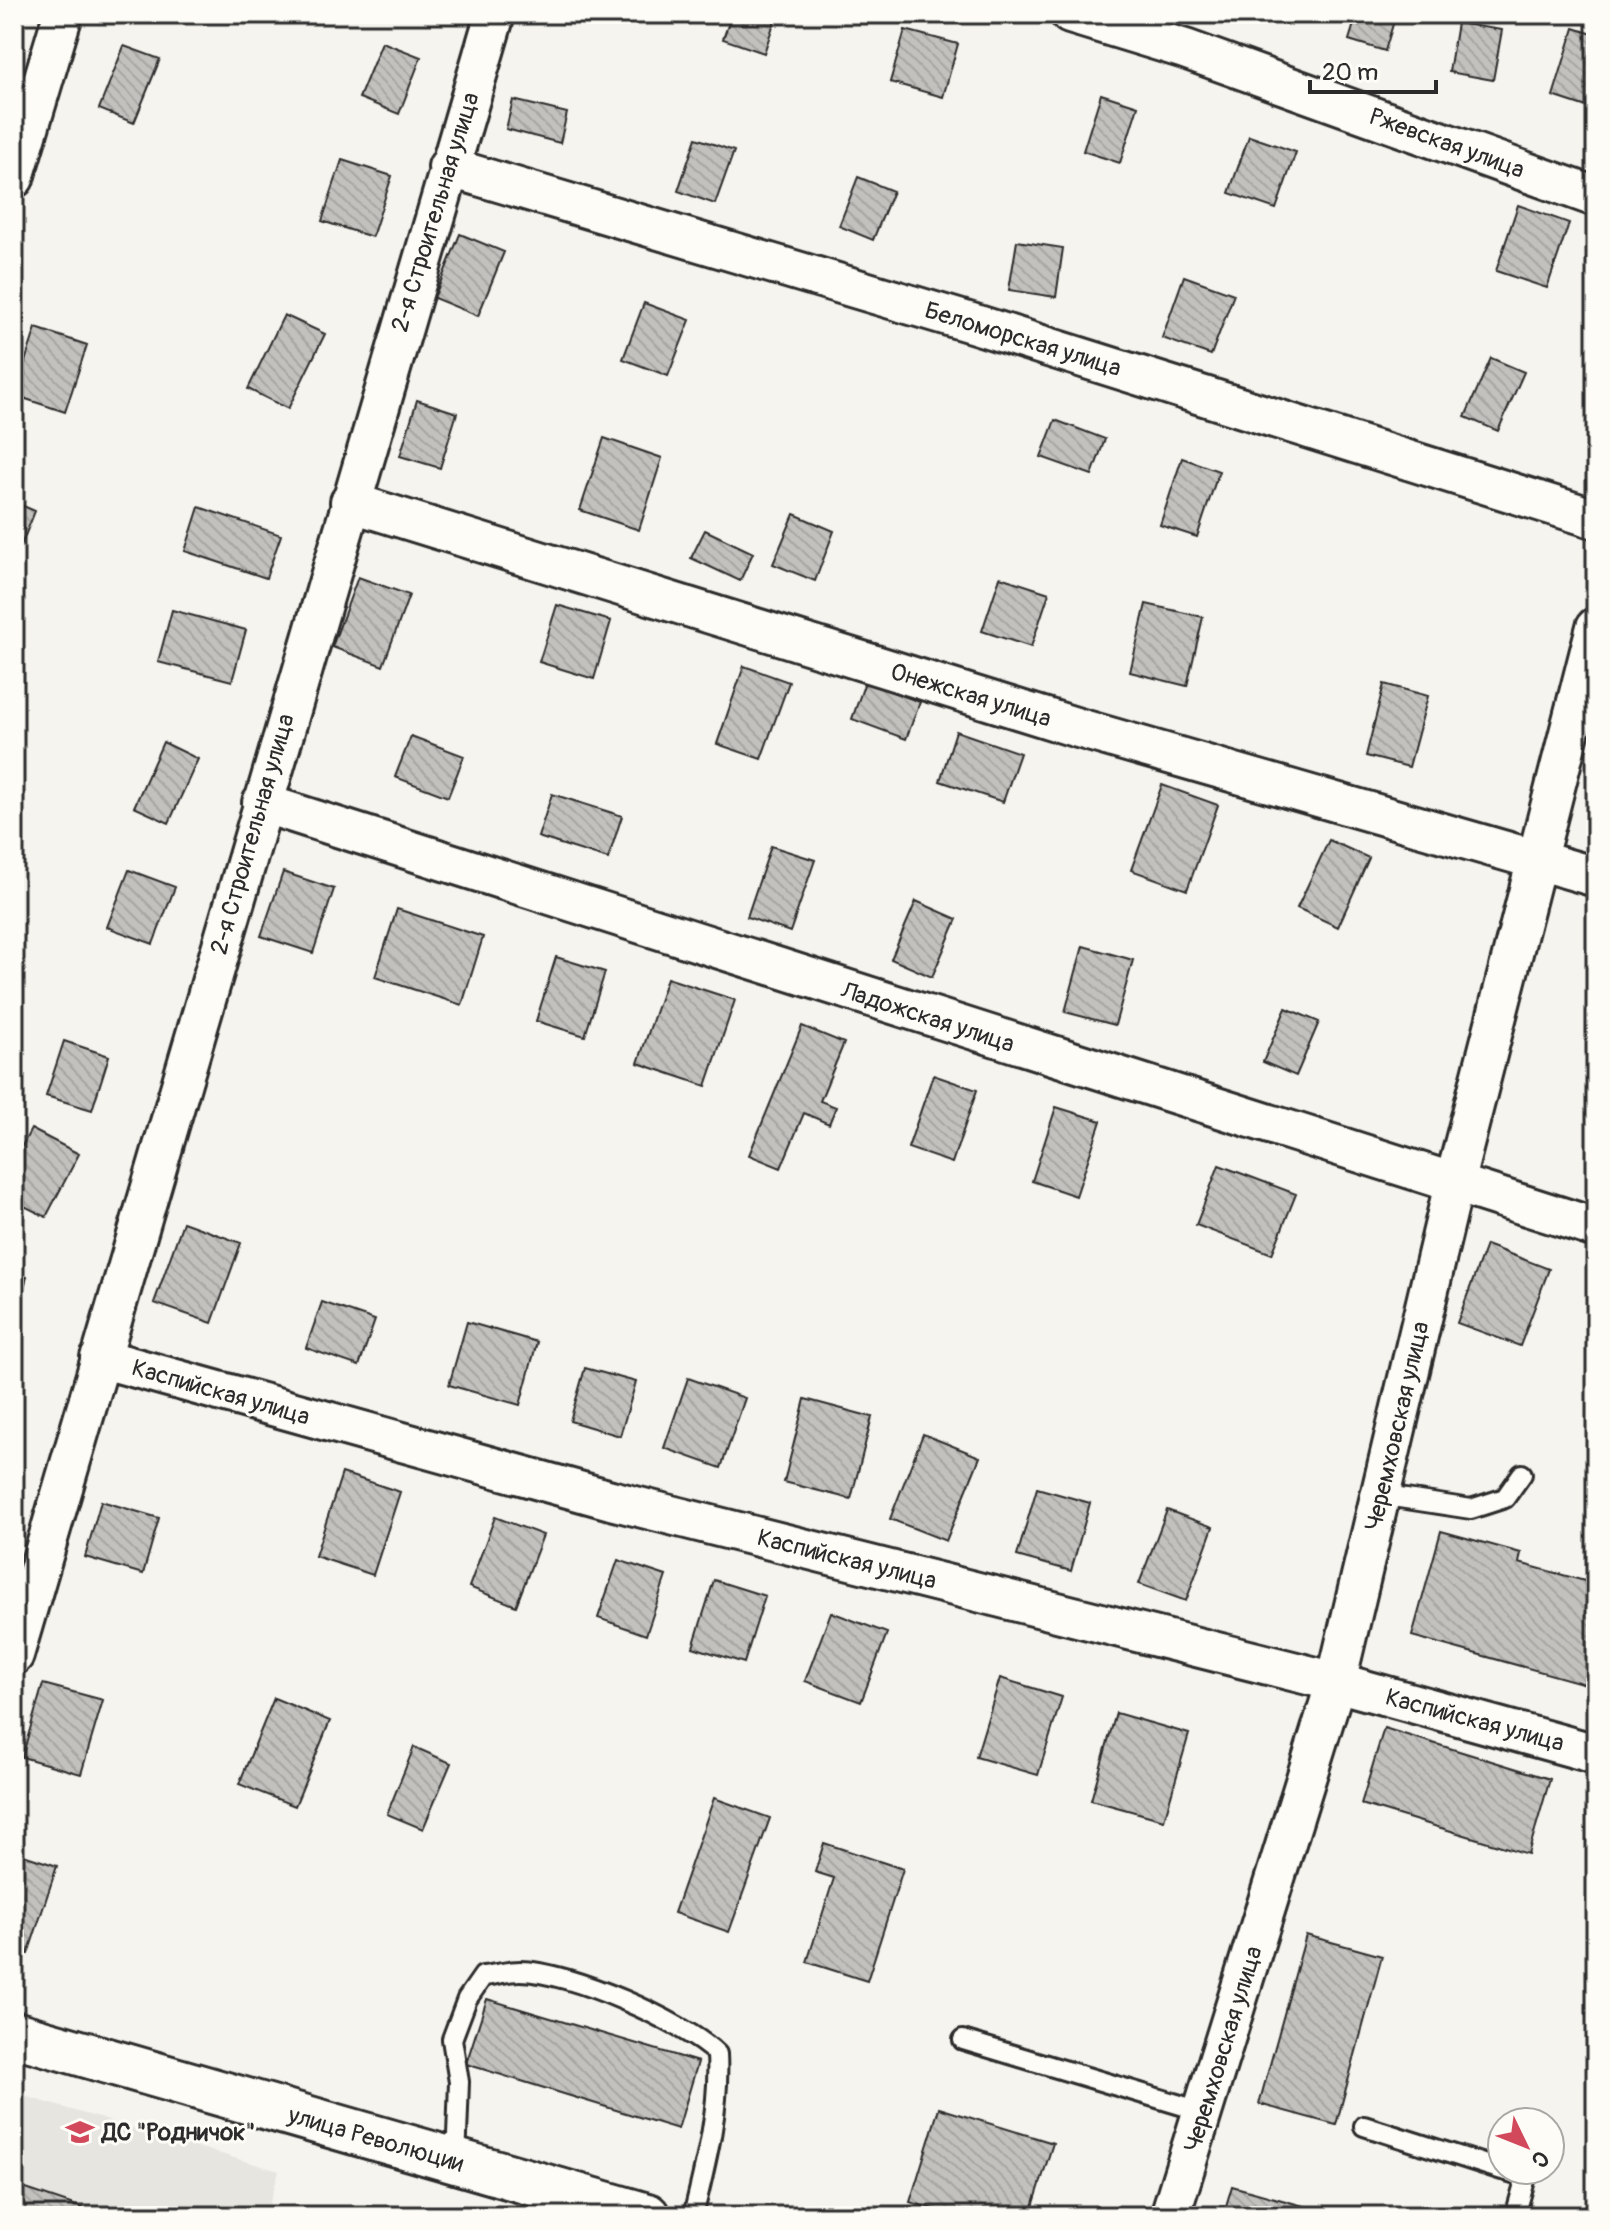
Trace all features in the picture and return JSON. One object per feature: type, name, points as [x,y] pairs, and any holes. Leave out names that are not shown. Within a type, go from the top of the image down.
[{"type":"street","points":[[14,178],[63,14]]},
{"type":"street","name":"2-я Строительная улица","points":[[14,1655],[495,14]]},
{"type":"street","name":"Ржевская улица","points":[[1070,14],[1185,49],[1596,197]]},
{"type":"street","name":"Беломорская улица","points":[[448,167],[975,324],[1596,519]]},
{"type":"street","name":"Онежская улица","points":[[350,502],[1075,727],[1596,877]]},
{"type":"street","name":"Черемховская улица","points":[[1170,2216],[1336,1682],[1454,1184],[1596,627]]},
{"type":"street","name":"Ладожская улица","points":[[262,803],[1596,1228]]},
{"type":"street","name":"Каспийская улица","points":[[100,1358],[611,1500],[1336,1682],[1596,1754]]},
{"type":"street","name":"улица Революции","points":[[14,2034],[647,2216]]},
{"type":"lane","points":[[1380,1495],[1471,1509],[1505,1498],[1522,1474]]},
{"type":"lane","points":[[456,2162],[459,2082],[452,2039],[467,1999],[483,1976],[520,1971],[570,1980],[649,2013],[704,2042],[717,2054],[716,2101],[693,2216]]},
{"type":"lane","points":[[963,2040],[1204,2112]]},
{"type":"lane","points":[[1364,2126],[1486,2165]]},
{"type":"lane","points":[[1515,2216],[1523,2186]]},
{"type":"shaded area","name":"ДС \"Родничок\"","points":[[14,2093],[279,2171],[266,2216],[14,2216]]},
{"type":"building","points":[[732,14],[777,14],[764,53],[723,39]]},
{"type":"building","points":[[1357,14],[1396,14],[1385,51],[1349,40]]},
{"type":"building","points":[[1457,23],[1502,30],[1493,80],[1449,72]]},
{"type":"building","points":[[1574,28],[1596,35],[1596,110],[1553,96]]},
{"type":"building","points":[[905,30],[958,44],[943,97],[890,82]]},
{"type":"building","points":[[382,42],[421,57],[399,114],[359,98]]},
{"type":"building","points":[[124,46],[160,59],[134,123],[99,109]]},
{"type":"building","points":[[1101,94],[1138,106],[1120,163],[1083,151]]},
{"type":"building","points":[[513,100],[567,113],[560,143],[506,129]]},
{"type":"building","points":[[1249,136],[1296,152],[1276,209],[1229,193]]},
{"type":"building","points":[[696,138],[734,151],[715,204],[678,191]]},
{"type":"building","points":[[342,160],[392,176],[372,237],[322,221]]},
{"type":"building","points":[[858,177],[893,191],[873,240],[839,226]]},
{"type":"building","points":[[1518,205],[1569,223],[1547,288],[1496,271]]},
{"type":"building","points":[[460,234],[504,252],[478,316],[434,298]]},
{"type":"building","points":[[1017,241],[1063,248],[1056,297],[1009,290]]},
{"type":"building","points":[[1184,276],[1234,294],[1211,355],[1162,338]]},
{"type":"building","points":[[644,303],[690,320],[668,376],[623,359]]},
{"type":"building","points":[[284,315],[325,334],[288,409],[248,389]]},
{"type":"building","points":[[36,328],[87,345],[65,412],[14,395]]},
{"type":"building","points":[[1491,358],[1524,372],[1498,431],[1465,417]]},
{"type":"building","points":[[417,400],[457,413],[440,468],[400,456]]},
{"type":"building","points":[[1055,420],[1105,439],[1092,475],[1041,457]]},
{"type":"building","points":[[604,438],[662,458],[639,530],[580,510]]},
{"type":"building","points":[[1182,458],[1219,471],[1197,537],[1160,525]]},
{"type":"building","points":[[14,502],[35,511],[14,563]]},
{"type":"building","points":[[199,507],[281,535],[266,578],[185,551]]},
{"type":"building","points":[[794,514],[834,531],[815,581],[773,564]]},
{"type":"building","points":[[705,530],[753,553],[740,581],[691,558]]},
{"type":"building","points":[[358,577],[409,595],[383,666],[332,647]]},
{"type":"building","points":[[1000,577],[1049,593],[1031,647],[982,631]]},
{"type":"building","points":[[1146,604],[1203,617],[1187,686],[1130,672]]},
{"type":"building","points":[[557,605],[611,621],[594,679],[539,662]]},
{"type":"building","points":[[172,610],[246,630],[232,681],[158,662]]},
{"type":"building","points":[[744,666],[789,682],[761,759],[717,744]]},
{"type":"building","points":[[865,682],[920,702],[906,739],[852,719]]},
{"type":"building","points":[[1384,684],[1428,696],[1409,767],[1366,756]]},
{"type":"building","points":[[956,731],[1020,753],[1003,802],[940,781]]},
{"type":"building","points":[[411,736],[464,756],[448,797],[395,777]]},
{"type":"building","points":[[163,742],[198,759],[169,823],[134,807]]},
{"type":"building","points":[[1162,785],[1218,805],[1187,890],[1131,870]]},
{"type":"building","points":[[552,794],[622,816],[608,859],[538,837]]},
{"type":"building","points":[[1329,840],[1369,858],[1338,927],[1297,908]]},
{"type":"building","points":[[771,846],[815,860],[790,932],[747,917]]},
{"type":"building","points":[[129,870],[175,887],[153,944],[107,927]]},
{"type":"building","points":[[283,872],[334,889],[313,953],[261,936]]},
{"type":"building","points":[[916,901],[957,919],[932,977],[891,959]]},
{"type":"building","points":[[397,909],[483,937],[462,1005],[375,977]]},
{"type":"building","points":[[1083,946],[1133,960],[1115,1025],[1065,1012]]},
{"type":"building","points":[[556,957],[605,972],[585,1036],[536,1021]]},
{"type":"building","points":[[667,978],[735,1000],[706,1086],[638,1063]]},
{"type":"building","points":[[1286,1008],[1319,1022],[1296,1076],[1263,1062]]},
{"type":"building","points":[[802,1026],[844,1043],[820,1101],[836,1107],[829,1124],[804,1113],[781,1168],[749,1155]]},
{"type":"building","points":[[64,1041],[109,1056],[92,1110],[46,1096]]},
{"type":"building","points":[[933,1075],[977,1090],[952,1163],[908,1148]]},
{"type":"building","points":[[1056,1107],[1101,1121],[1076,1196],[1032,1181]]},
{"type":"building","points":[[31,1129],[79,1154],[46,1217],[14,1201],[14,1161]]},
{"type":"building","points":[[1219,1165],[1296,1194],[1272,1254],[1196,1225]]},
{"type":"building","points":[[183,1222],[241,1243],[212,1323],[154,1303]]},
{"type":"building","points":[[1486,1245],[1549,1269],[1520,1346],[1457,1323]]},
{"type":"building","points":[[14,1273],[27,1277],[14,1322]]},
{"type":"building","points":[[322,1302],[375,1320],[359,1366],[306,1348]]},
{"type":"building","points":[[467,1322],[537,1342],[520,1405],[449,1385]]},
{"type":"building","points":[[585,1368],[636,1382],[620,1436],[570,1421]]},
{"type":"building","points":[[688,1378],[745,1398],[721,1468],[664,1448]]},
{"type":"building","points":[[805,1399],[872,1417],[851,1499],[784,1482]]},
{"type":"building","points":[[923,1434],[980,1457],[946,1541],[890,1519]]},
{"type":"building","points":[[342,1473],[400,1492],[373,1575],[315,1556]]},
{"type":"building","points":[[1037,1488],[1090,1503],[1071,1571],[1017,1556]]},
{"type":"building","points":[[101,1501],[159,1518],[143,1574],[85,1557]]},
{"type":"building","points":[[1167,1510],[1213,1527],[1186,1601],[1139,1584]]},
{"type":"building","points":[[495,1517],[543,1535],[516,1606],[469,1587]]},
{"type":"building","points":[[1441,1531],[1521,1553],[1519,1563],[1596,1584],[1596,1687],[1412,1636]]},
{"type":"building","points":[[618,1560],[666,1576],[646,1635],[598,1618]]},
{"type":"building","points":[[714,1580],[765,1596],[744,1663],[693,1647]]},
{"type":"building","points":[[831,1612],[887,1633],[861,1702],[805,1681]]},
{"type":"building","points":[[1000,1678],[1062,1697],[1038,1775],[976,1757]]},
{"type":"building","points":[[43,1684],[103,1700],[81,1774],[22,1757]]},
{"type":"building","points":[[274,1698],[330,1721],[295,1806],[239,1784]]},
{"type":"building","points":[[1116,1713],[1189,1734],[1164,1820],[1091,1800]]},
{"type":"building","points":[[1384,1728],[1550,1779],[1528,1854],[1361,1804]]},
{"type":"building","points":[[414,1747],[451,1763],[423,1829],[387,1814]]},
{"type":"building","points":[[714,1798],[770,1818],[729,1932],[674,1913]]},
{"type":"building","points":[[824,1843],[903,1869],[867,1981],[807,1962],[834,1878],[815,1872]]},
{"type":"building","points":[[14,1852],[57,1866],[28,1954],[14,1950]]},
{"type":"building","points":[[1306,1935],[1382,1956],[1336,2125],[1259,2104]]},
{"type":"building","points":[[487,1999],[698,2062],[678,2129],[466,2064]]},
{"type":"building","points":[[939,2108],[1053,2143],[1030,2216],[956,2216],[910,2202]]},
{"type":"building","points":[[14,2185],[92,2211],[90,2216],[14,2216]]},
{"type":"building","points":[[1232,2186],[1339,2216],[1223,2216]]},
{"type":"place","name":"ДС \"Родничок\"","points":[[80,2132]]}]
